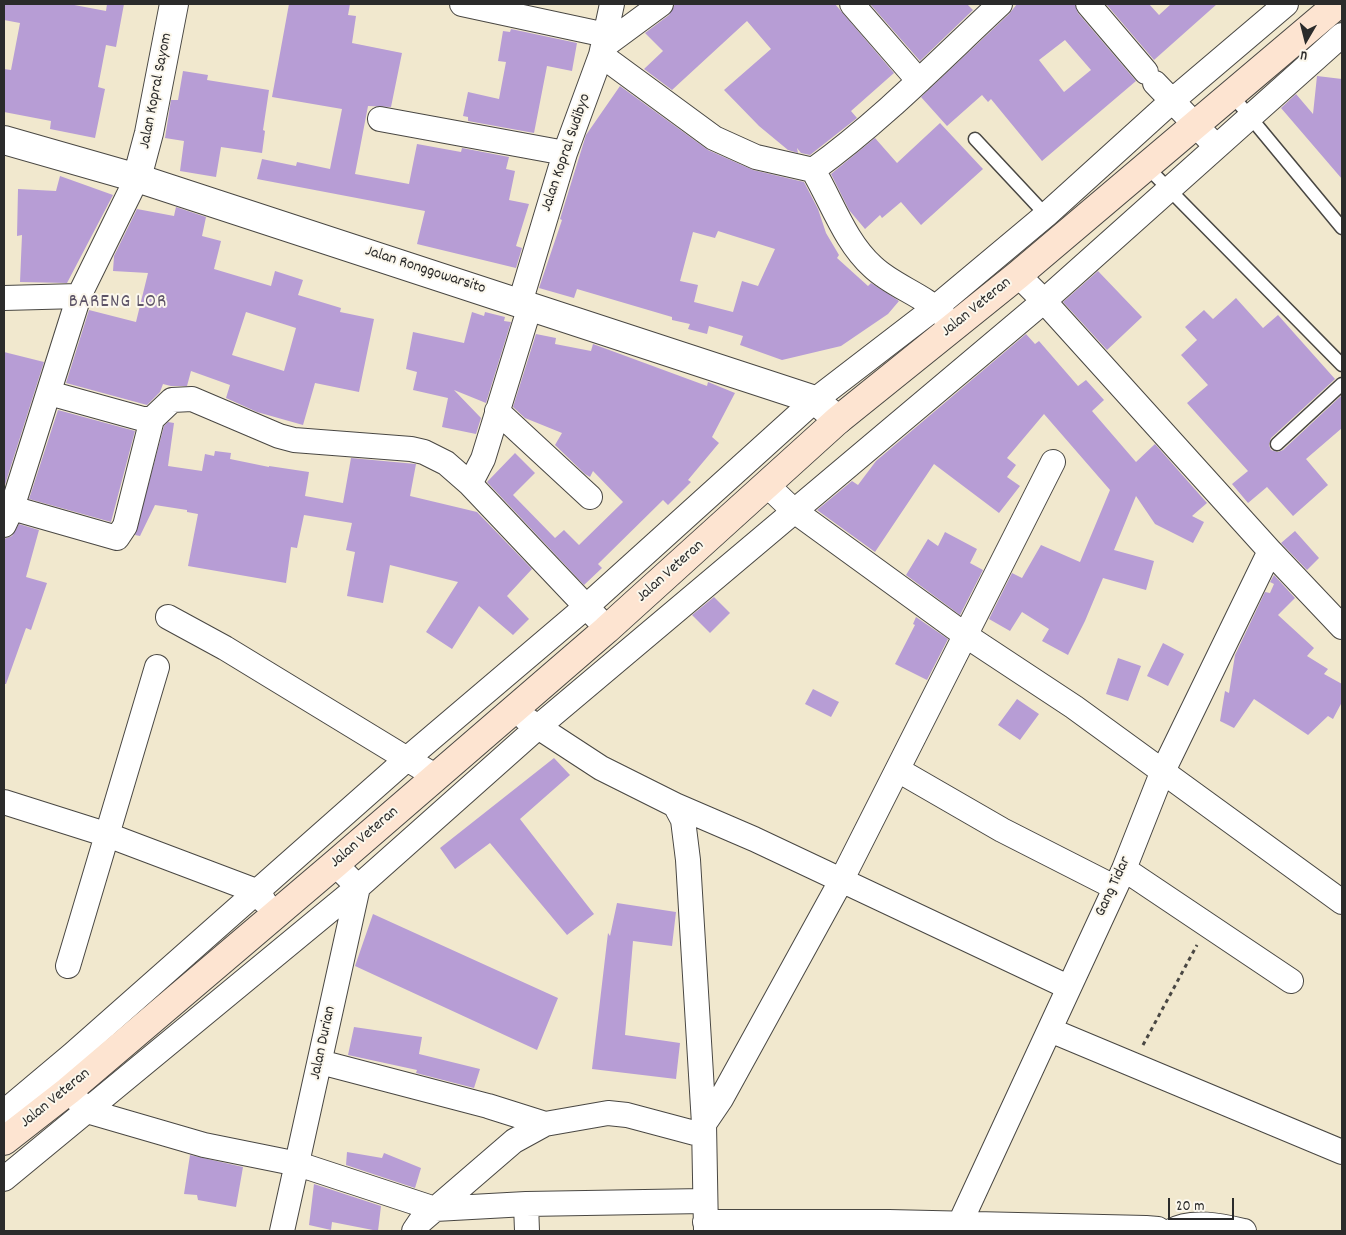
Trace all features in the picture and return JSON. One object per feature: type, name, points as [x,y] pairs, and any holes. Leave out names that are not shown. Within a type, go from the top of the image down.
[{"type":"main road","name":"Jalan Veteran","points":[[4,1141],[60,1082],[275,916],[512,709],[606,630],[767,486],[945,317],[1018,275],[1338,4]]},
{"type":"street","name":"Jalan Kopral Sayom","points":[[137,178],[146,147],[174,4]]},
{"type":"street","points":[[462,4],[604,45],[714,138],[756,157],[813,170],[858,253],[894,284],[945,317]]},
{"type":"street","name":"Jalan Kopral Sudibyo","points":[[470,484],[483,459],[564,153],[604,45],[612,4]]},
{"type":"street","points":[[604,45],[661,4]]},
{"type":"street","points":[[852,4],[919,81]]},
{"type":"street","points":[[813,170],[949,55],[1000,4]]},
{"type":"street","points":[[1088,4],[1151,78],[1216,147]]},
{"type":"street","points":[[6,1108],[60,1082],[256,891],[408,758],[587,606],[815,400],[945,317],[1046,215],[1173,100],[1286,4]]},
{"type":"street","points":[[4,1179],[358,887],[538,727],[1044,300],[1342,35]]},
{"type":"street","points":[[380,119],[564,153]]},
{"type":"street","name":"Jalan Ronggowarsito","points":[[4,140],[137,178],[815,400],[838,420]]},
{"type":"street","points":[[137,178],[79,296],[8,517],[116,538],[125,526],[152,419],[172,400],[192,399],[279,436],[294,440],[411,449],[424,452],[446,463],[470,484],[587,606],[606,630]]},
{"type":"street","points":[[1018,275],[1044,300],[1270,551],[1342,627]]},
{"type":"street","points":[[4,298],[79,296]]},
{"type":"street","points":[[49,393],[143,419],[152,419]]},
{"type":"street","points":[[497,411],[590,496]]},
{"type":"street","points":[[703,1129],[841,881],[1053,462]]},
{"type":"street","points":[[767,486],[793,510],[965,635],[1027,674],[1342,902]]},
{"type":"street","name":"Gang Tidar","points":[[960,1227],[1119,878],[1162,773],[1270,551]]},
{"type":"street","points":[[168,617],[225,648],[435,776]]},
{"type":"street","points":[[68,966],[105,834],[157,667]]},
{"type":"street","points":[[512,709],[600,768],[675,805],[1068,987]]},
{"type":"street","points":[[898,770],[1002,830],[1119,878],[1209,926],[1291,982]]},
{"type":"street","points":[[4,802],[105,834],[256,891],[275,916]]},
{"type":"street","points":[[675,805],[683,820],[688,860],[703,1129],[705,1218]]},
{"type":"street","points":[[335,864],[358,887]]},
{"type":"street","name":"Jalan Durian","points":[[282,1231],[358,887]]},
{"type":"street","points":[[1050,1030],[1342,1152]]},
{"type":"street","points":[[320,1062],[488,1106],[545,1124]]},
{"type":"street","points":[[60,1082],[87,1111],[204,1144],[298,1164],[436,1209],[526,1204],[705,1218],[960,1227],[1158,1228],[1161,1231]]},
{"type":"street","points":[[414,1231],[420,1222],[514,1141],[545,1124],[608,1113],[703,1129]]},
{"type":"street","points":[[526,1204],[527,1231]]},
{"type":"street","points":[[1170,1231],[1185,1226],[1214,1225],[1244,1231]]},
{"type":"lane","points":[[1231,94],[1342,228]]},
{"type":"lane","points":[[975,139],[1046,215]]},
{"type":"lane","points":[[1146,166],[1334,354],[1342,365]]},
{"type":"lane","points":[[1277,444],[1342,384]]},
{"type":"path","points":[[1132,1063],[1209,926]]},
{"type":"building","points":[[4,4],[69,4],[106,11],[107,4],[124,4],[116,47],[106,45],[98,87],[105,89],[95,138],[50,129],[51,121],[4,112],[4,69],[11,70],[20,23],[4,20]]},
{"type":"building","points":[[289,4],[350,4],[348,15],[356,16],[352,43],[402,53],[391,107],[368,106],[355,174],[409,184],[417,144],[461,152],[462,148],[509,157],[506,169],[515,171],[509,200],[529,204],[516,246],[522,248],[516,268],[417,244],[425,211],[257,179],[262,159],[296,166],[297,162],[330,169],[342,109],[272,97]]},
{"type":"building","points":[[675,4],[835,4],[894,73],[851,111],[857,118],[810,155],[801,153],[797,148],[798,153],[788,150],[759,126],[724,90],[771,49],[747,21],[672,90],[644,69],[663,51],[645,33],[669,15]]},
{"type":"building","points":[[870,4],[967,4],[973,10],[920,61]]},
{"type":"building","points":[[1017,4],[1075,4],[1078,13],[1136,81],[1042,161],[991,99],[988,102],[982,95],[947,126],[921,97],[1009,14]],"holes":[[[1065,40],[1091,70],[1064,92],[1039,60]]]},
{"type":"building","points":[[1106,4],[1149,4],[1159,15],[1171,4],[1217,4],[1154,60]]},
{"type":"building","points":[[511,29],[577,43],[572,71],[547,66],[534,133],[468,121],[468,117],[463,116],[468,92],[499,99],[506,62],[498,61],[503,31],[510,32]]},
{"type":"building","points":[[183,71],[208,75],[207,80],[269,90],[263,130],[265,131],[262,153],[221,147],[216,177],[180,171],[184,141],[165,138],[171,100],[178,100]]},
{"type":"building","points":[[1317,76],[1342,79],[1342,179],[1281,108],[1296,94],[1313,114]]},
{"type":"building","points":[[620,86],[708,150],[753,170],[804,182],[818,209],[826,233],[839,255],[837,258],[868,286],[871,283],[899,301],[888,314],[841,346],[782,360],[740,345],[743,336],[709,326],[707,334],[688,329],[690,324],[672,320],[672,317],[577,289],[574,298],[539,288],[562,220],[560,219],[586,135]],"holes":[[[718,231],[775,249],[758,286],[742,281],[733,312],[694,302],[698,285],[680,281],[693,232],[715,238]]]},
{"type":"building","points":[[940,123],[983,169],[921,225],[901,202],[882,218],[880,215],[865,229],[849,210],[831,174],[875,138],[897,163]]},
{"type":"building","points":[[60,176],[113,195],[67,283],[20,282],[22,235],[17,236],[18,189],[56,191]]},
{"type":"building","points":[[176,207],[206,217],[202,236],[221,241],[214,269],[271,286],[275,271],[303,280],[298,295],[341,308],[340,312],[374,319],[359,392],[315,383],[303,425],[257,412],[226,398],[230,385],[191,371],[187,386],[163,384],[160,392],[147,405],[66,383],[89,310],[136,322],[148,273],[113,271],[114,256],[137,209],[174,216]],"holes":[[[246,312],[296,328],[284,371],[232,355]]]},
{"type":"building","points":[[1098,271],[1142,317],[1107,350],[1063,302]]},
{"type":"building","points":[[1236,298],[1263,328],[1278,315],[1335,379],[1271,438],[1269,445],[1271,450],[1278,452],[1283,450],[1342,395],[1342,428],[1306,459],[1328,485],[1293,516],[1267,487],[1248,503],[1232,484],[1248,471],[1187,403],[1208,385],[1181,355],[1197,340],[1185,327],[1204,310],[1213,319]]},
{"type":"building","points":[[472,312],[484,316],[485,312],[505,317],[504,321],[511,322],[486,403],[454,390],[481,418],[476,434],[442,427],[448,398],[413,390],[417,372],[406,369],[413,332],[464,343]]},
{"type":"building","points":[[536,334],[556,338],[555,344],[591,351],[593,344],[707,386],[708,382],[735,393],[712,437],[719,443],[688,480],[691,482],[668,505],[663,500],[598,564],[602,568],[584,585],[487,482],[515,453],[535,473],[513,495],[555,538],[564,530],[579,545],[623,502],[593,471],[590,477],[585,474],[555,445],[562,433],[525,418],[513,407]]},
{"type":"building","points":[[1026,334],[1035,344],[1039,341],[1078,386],[1086,380],[1104,400],[1092,411],[1136,462],[1155,444],[1207,503],[1192,516],[1204,522],[1193,543],[1155,524],[1136,496],[1114,550],[1154,561],[1146,590],[1103,578],[1068,655],[1042,641],[1049,629],[1022,612],[1010,631],[989,619],[1012,573],[1022,578],[1041,545],[1080,562],[1110,490],[1044,414],[1007,458],[1016,465],[1007,477],[1020,486],[999,513],[934,464],[875,552],[817,510],[852,481],[858,485],[876,461]]},
{"type":"building","points":[[4,352],[44,362],[4,488]]},
{"type":"building","points":[[58,410],[135,431],[111,522],[29,499]]},
{"type":"building","points":[[168,422],[174,423],[168,466],[202,471],[205,454],[214,456],[215,451],[231,453],[230,459],[269,467],[309,472],[305,496],[343,503],[351,458],[416,464],[410,496],[477,512],[532,569],[507,596],[529,619],[513,635],[479,606],[452,649],[426,632],[458,582],[390,565],[383,603],[347,596],[355,552],[346,550],[352,523],[304,515],[297,548],[291,547],[286,583],[188,566],[198,514],[187,512],[187,510],[155,505],[140,536],[135,535],[164,426]]},
{"type":"building","points":[[19,524],[39,530],[26,577],[47,583],[31,630],[26,628],[6,684],[4,684],[4,539],[12,536]]},
{"type":"building","points":[[1295,531],[1319,558],[1307,570],[1281,543]]},
{"type":"building","points":[[945,532],[977,549],[970,563],[983,570],[960,615],[906,575],[928,539],[938,546]]},
{"type":"building","points":[[1274,575],[1295,598],[1278,615],[1314,648],[1307,656],[1328,669],[1324,674],[1342,684],[1342,702],[1333,719],[1328,716],[1308,735],[1254,699],[1234,728],[1220,721],[1225,691],[1229,693],[1235,655],[1265,592],[1270,593],[1274,584],[1270,582]]},
{"type":"building","points":[[714,597],[730,613],[710,633],[692,615]]},
{"type":"building","points":[[916,617],[948,639],[927,680],[895,664],[915,625],[913,624]]},
{"type":"building","points":[[1163,643],[1184,654],[1168,686],[1147,676]]},
{"type":"building","points":[[1118,658],[1141,666],[1128,701],[1106,694]]},
{"type":"building","points":[[813,689],[839,702],[831,717],[805,704]]},
{"type":"building","points":[[1017,699],[1039,714],[1020,740],[998,725]]},
{"type":"building","points":[[554,758],[570,775],[520,819],[594,914],[567,935],[490,843],[455,869],[440,848]]},
{"type":"building","points":[[617,903],[676,912],[672,946],[633,941],[625,1035],[680,1043],[676,1079],[592,1069],[608,933],[610,936]]},
{"type":"building","points":[[373,914],[558,998],[537,1050],[355,966]]},
{"type":"building","points":[[354,1027],[422,1037],[419,1054],[480,1069],[474,1088],[416,1073],[417,1070],[348,1055]]},
{"type":"building","points":[[347,1152],[382,1158],[384,1153],[421,1168],[415,1188],[346,1165]]},
{"type":"building","points":[[190,1155],[243,1167],[236,1207],[198,1200],[197,1195],[184,1194]]},
{"type":"building","points":[[314,1184],[381,1206],[378,1231],[332,1222],[331,1230],[309,1225]]},
{"type":"district","name":"BARENG LOR","points":[[118,303]]}]
